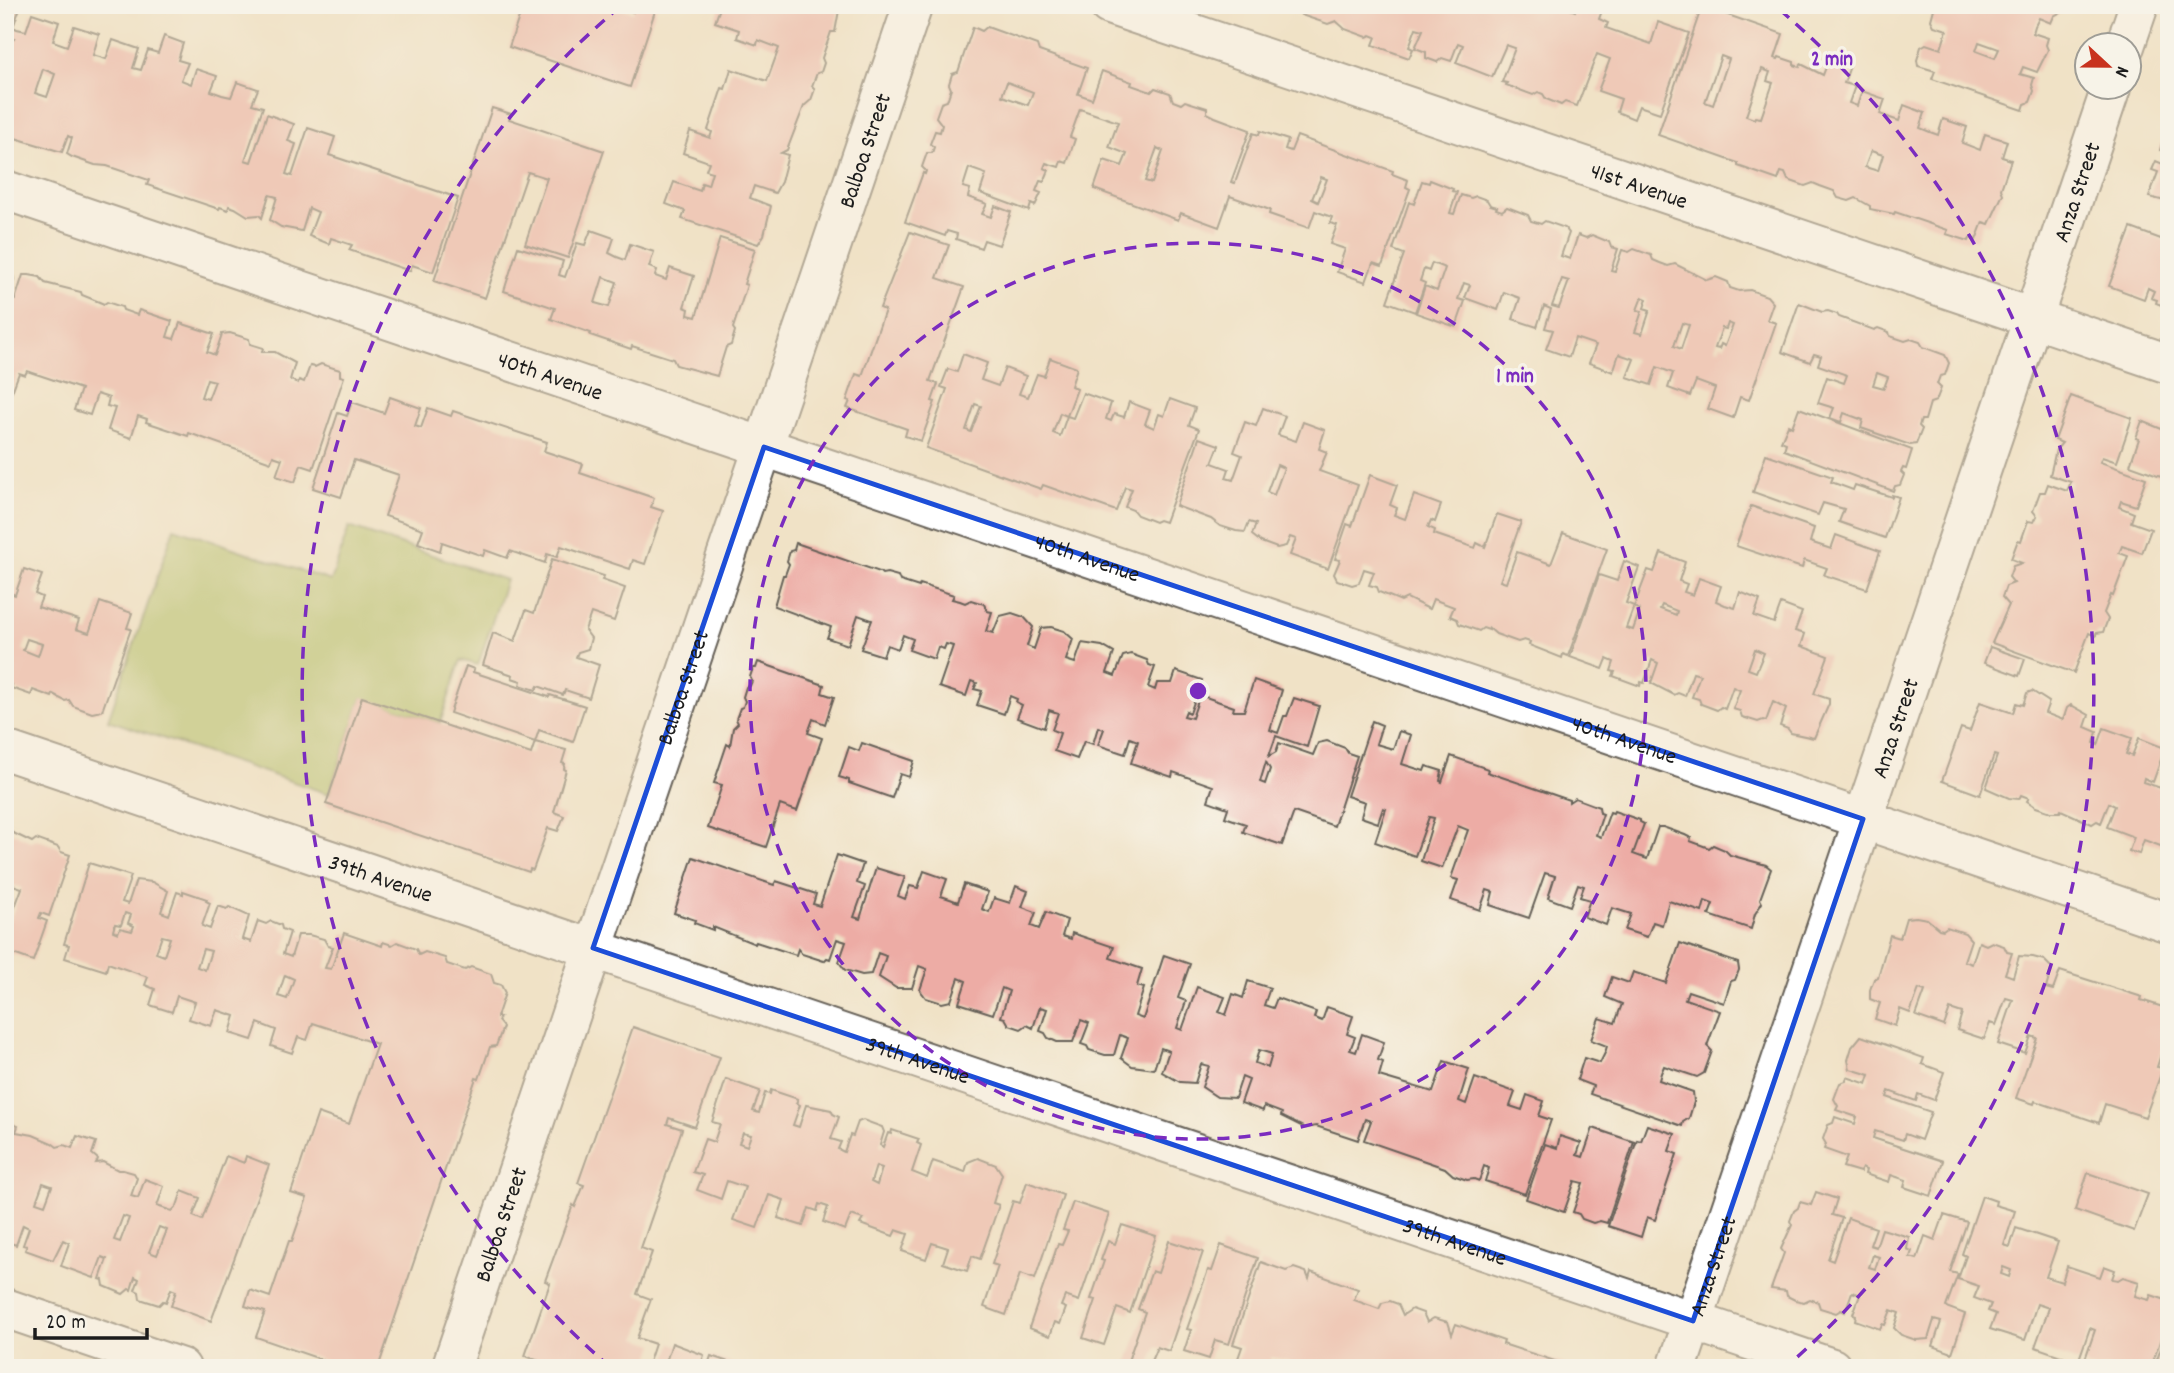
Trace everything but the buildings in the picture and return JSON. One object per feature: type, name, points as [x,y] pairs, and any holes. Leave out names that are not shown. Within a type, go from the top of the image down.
[{"type":"street","name":"Balboa Street","points":[[451,1368],[913,5]]},
{"type":"street","name":"41st Avenue","points":[[1109,5],[2169,364]]},
{"type":"street","points":[[2129,32],[2138,5]]},
{"type":"street","name":"Anza Street","points":[[1677,1368],[2106,102]]},
{"type":"street","name":"40th Avenue","points":[[5,190],[2169,923]]},
{"type":"street","name":"39th Avenue","points":[[5,750],[1832,1368]]},
{"type":"street","points":[[5,1308],[181,1368]]},
{"type":"highlighted area","points":[[764,447],[1863,819],[1693,1321],[593,948]]},
{"type":"green space","points":[[349,527],[506,580],[478,665],[461,660],[440,723],[362,698],[329,794],[108,720],[174,528],[331,581]]}]
